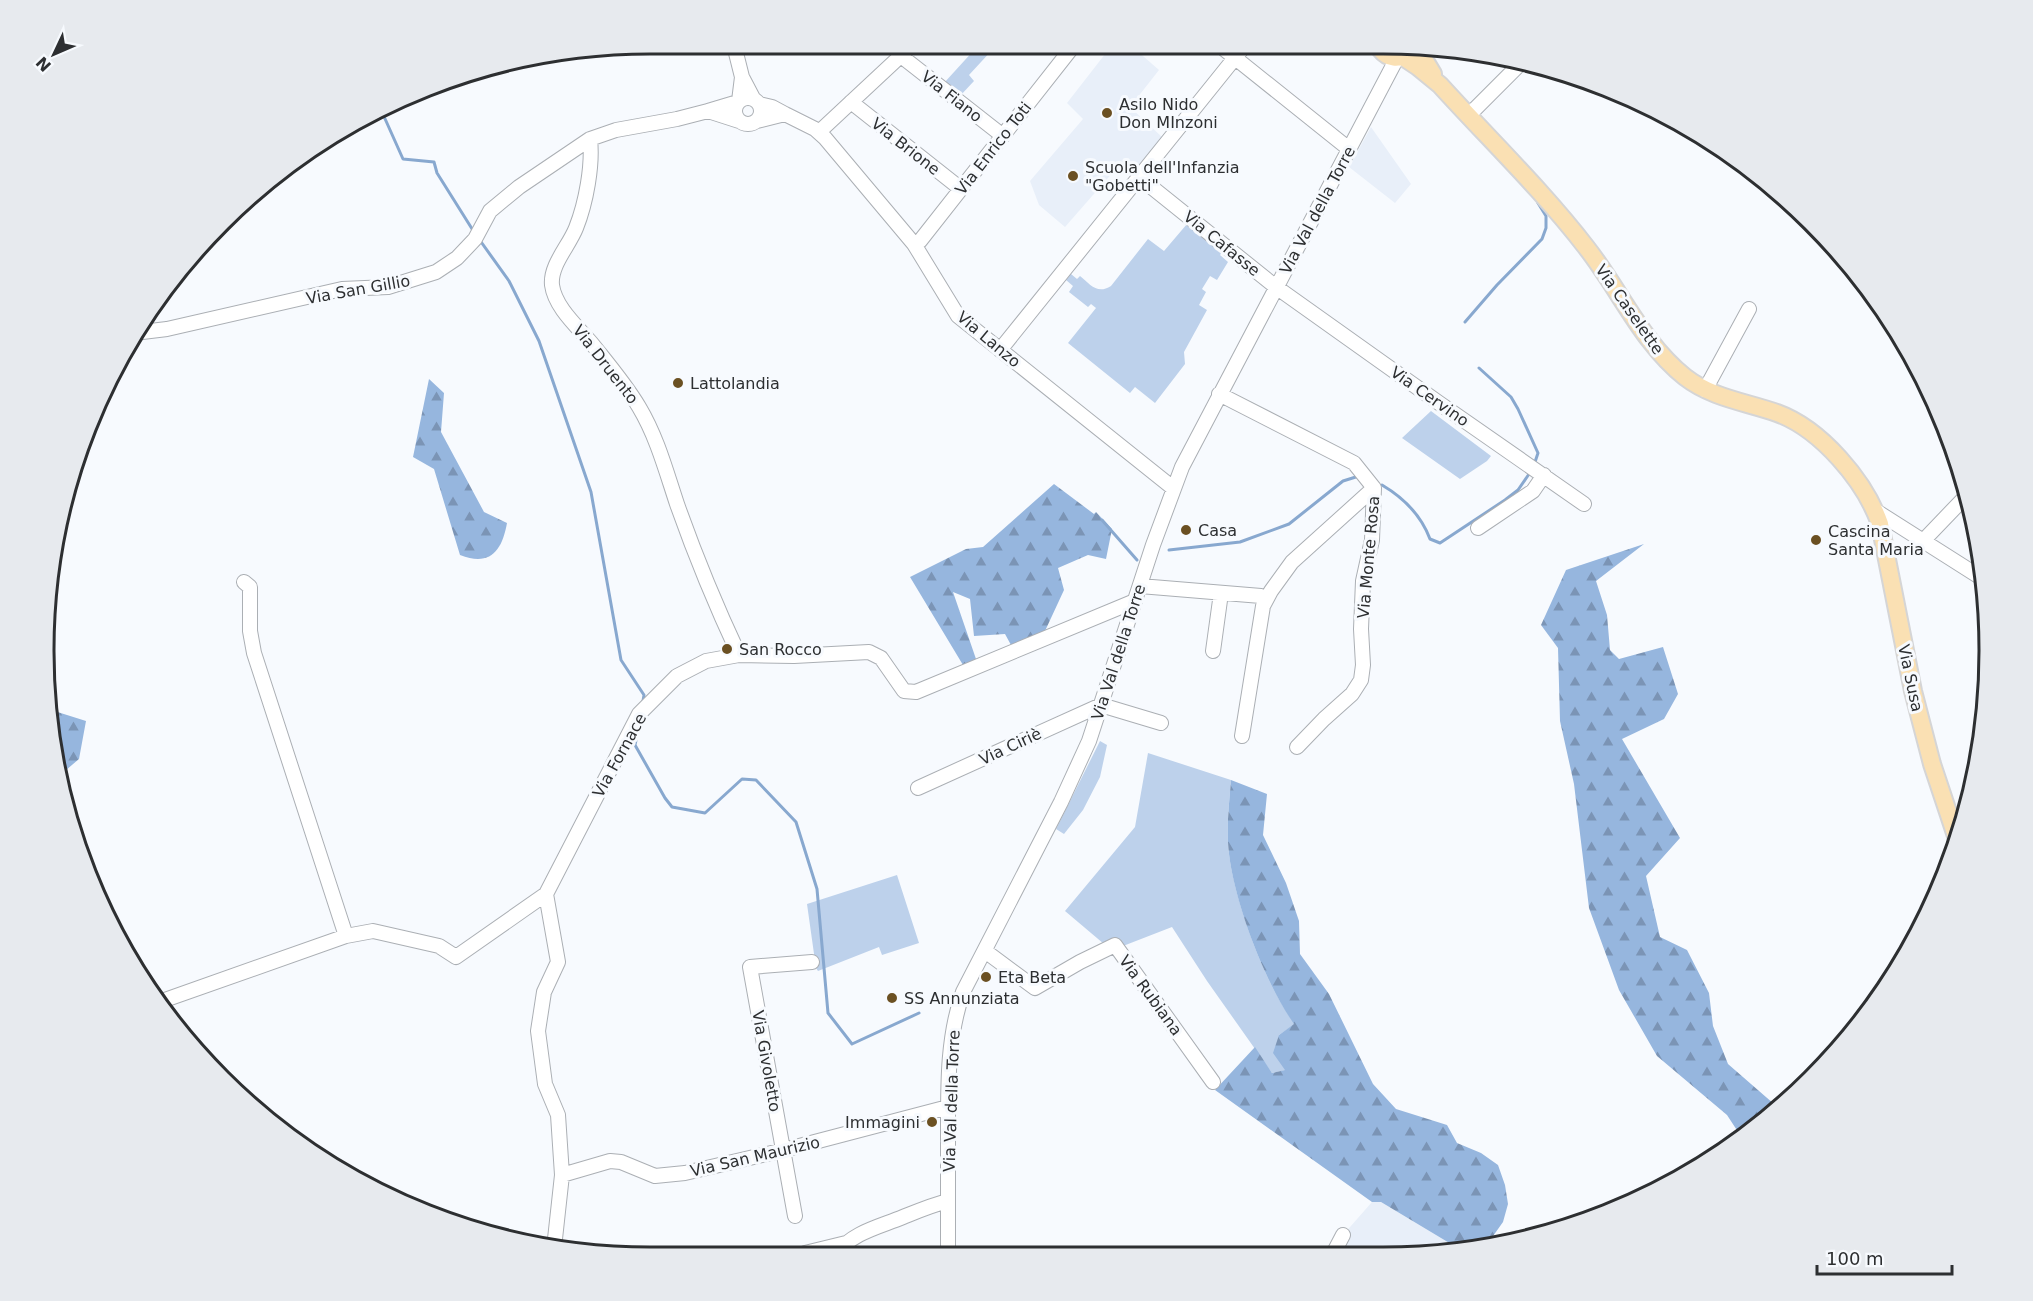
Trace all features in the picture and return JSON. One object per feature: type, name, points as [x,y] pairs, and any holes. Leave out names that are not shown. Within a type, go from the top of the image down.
[{"type":"main road","name":"Via Caselette","points":[[1397,54],[1418,67],[1440,85],[1574,232],[1600,265],[1660,354],[1684,376],[1705,390],[1778,414],[1811,432],[1851,473],[1876,511]]},
{"type":"main road","name":"Via Caselette","points":[[1422,55],[1440,85]]},
{"type":"main road","name":"Via Susa","points":[[1876,511],[1913,691],[1932,764],[1952,825]]},
{"type":"street","points":[[736,54],[747,101],[762,111],[757,121]]},
{"type":"street","points":[[819,132],[902,54]]},
{"type":"street","name":"Via Fiano","points":[[906,54],[1003,136]]},
{"type":"street","name":"Via Enrico Toti","points":[[914,244],[920,241],[1067,54]]},
{"type":"street","points":[[1000,350],[1139,177],[1232,54]]},
{"type":"street","points":[[1236,54],[1349,149]]},
{"type":"street","name":"Via Val della Torre","points":[[948,1247],[948,1107],[951,1035],[963,992],[1061,802],[1089,741],[1173,488],[1186,459],[1349,149],[1394,54]]},
{"type":"street","points":[[1468,116],[1515,69]]},
{"type":"street","points":[[739,121],[734,110],[747,101]]},
{"type":"street","name":"Via San Gillio","points":[[147,331],[167,329],[342,289],[388,287],[436,272],[457,258],[475,239],[490,211],[519,187],[590,139],[616,130],[677,119],[747,101]]},
{"type":"street","name":"Via Lanzo","points":[[747,101],[772,107],[819,132],[914,244],[955,312],[1173,488]]},
{"type":"street","name":"Via Brione","points":[[851,102],[961,189]]},
{"type":"street","points":[[708,111],[746,124],[785,114]]},
{"type":"street","name":"Via Druento","points":[[590,139],[592,156],[583,207],[576,228],[552,272],[552,285],[555,295],[567,314],[624,384],[640,408],[660,448],[715,604],[739,655]]},
{"type":"street","name":"Via Cafasse","points":[[1139,177],[1276,287]]},
{"type":"street","name":"Via Cervino","points":[[1276,287],[1584,504]]},
{"type":"street","points":[[1705,390],[1749,309]]},
{"type":"street","name":"Via Monte Rosa","points":[[1219,394],[1354,463],[1374,488],[1372,540],[1363,581],[1361,680],[1352,694],[1297,747]]},
{"type":"street","points":[[1478,528],[1533,491],[1544,476]]},
{"type":"street","points":[[1242,736],[1263,606],[1267,598],[1292,562],[1374,488]]},
{"type":"street","points":[[1923,541],[1960,502]]},
{"type":"street","points":[[1876,511],[1974,573]]},
{"type":"street","points":[[244,582],[250,587],[250,631],[254,653],[346,936]]},
{"type":"street","points":[[1140,586],[1262,596]]},
{"type":"street","points":[[1213,651],[1221,593]]},
{"type":"street","name":"Via Fornace","points":[[167,999],[346,936],[373,931],[439,946],[456,957],[546,894],[639,714],[677,676],[706,661],[739,655],[794,656],[869,652],[882,658],[904,691],[916,692],[1135,601]]},
{"type":"street","points":[[1101,705],[1161,723]]},
{"type":"street","name":"Via Ciriè","points":[[918,788],[1101,705]]},
{"type":"street","points":[[546,894],[558,962],[544,992],[538,1031],[545,1084],[558,1115],[562,1175],[555,1239]]},
{"type":"street","name":"Via Rubiana","points":[[985,951],[1035,988],[1115,945],[1213,1082]]},
{"type":"street","name":"Via Givoletto","points":[[795,1216],[750,967],[812,962]]},
{"type":"street","name":"Via San Maurizio","points":[[562,1175],[610,1161],[621,1162],[655,1176],[685,1173],[948,1107]]},
{"type":"street","points":[[827,1247],[847,1242],[868,1230],[928,1206],[948,1201]]},
{"type":"street","points":[[1337,1247],[1343,1235]]},
{"type":"street","points":[[842,1247],[847,1242]]},
{"type":"shaded area","points":[[970,54],[988,54],[969,75],[974,81],[960,96],[944,83]]},
{"type":"shaded area","points":[[1105,54],[1141,54],[1159,70],[1130,107],[1162,137],[1135,170],[1121,163],[1065,227],[1039,205],[1030,181],[1083,119],[1067,103]]},
{"type":"shaded area","points":[[1371,127],[1411,184],[1395,203],[1349,167]]},
{"type":"shaded area","points":[[1187,224],[1222,252],[1220,255],[1228,262],[1217,280],[1210,276],[1202,289],[1206,292],[1199,305],[1207,310],[1184,352],[1185,364],[1155,403],[1135,387],[1130,393],[1068,343],[1096,308],[1091,304],[1088,307],[1069,292],[1073,286],[1066,280],[1071,274],[1077,279],[1080,276],[1098,289],[1111,286],[1148,239],[1164,251]]},
{"type":"shaded area","points":[[1431,411],[1491,456],[1487,461],[1460,479],[1402,438]]},
{"type":"shaded area","points":[[1100,741],[1107,745],[1100,777],[1083,810],[1064,834],[1056,829]]},
{"type":"shaded area","points":[[1148,753],[1231,780],[1228,845],[1232,873],[1245,919],[1263,966],[1273,988],[1295,1024],[1279,1035],[1286,1070],[1272,1073],[1172,927],[1123,946],[1118,938],[1104,944],[1065,911],[1135,827]]},
{"type":"shaded area","points":[[897,875],[919,943],[882,955],[879,947],[818,971],[807,904]]},
{"type":"shaded area","points":[[1372,1202],[1381,1202],[1450,1243],[1422,1246],[1337,1247],[1343,1235]]},
{"type":"green space","points":[[429,379],[444,393],[441,432],[484,512],[507,523],[498,549],[487,558],[470,558],[460,555],[434,469],[413,457]]},
{"type":"green space","points":[[1054,484],[1094,514],[1096,512],[1112,529],[1106,559],[1088,555],[1058,568],[1064,590],[1045,631],[1011,645],[1005,634],[974,636],[970,599],[953,592],[976,659],[963,665],[910,577],[966,549],[983,547]]},
{"type":"green space","points":[[1644,544],[1596,581],[1607,615],[1610,650],[1619,659],[1663,647],[1678,694],[1664,719],[1622,739],[1680,838],[1646,876],[1660,937],[1687,950],[1709,993],[1713,1026],[1728,1064],[1772,1102],[1737,1130],[1727,1115],[1657,1056],[1619,990],[1589,908],[1574,784],[1560,721],[1558,648],[1541,625],[1566,570]]},
{"type":"green space","points":[[57,712],[86,721],[79,759],[66,770]]},
{"type":"green space","points":[[1231,780],[1267,794],[1263,835],[1286,883],[1299,921],[1300,954],[1329,994],[1373,1084],[1396,1109],[1447,1125],[1457,1143],[1481,1153],[1498,1165],[1505,1185],[1508,1204],[1503,1222],[1492,1237],[1450,1243],[1381,1202],[1372,1202],[1215,1090],[1255,1047],[1272,1073],[1285,1070],[1273,1053],[1279,1035],[1294,1024],[1272,987],[1245,919],[1232,874],[1228,845]]},
{"type":"waterway","points":[[384,117],[403,159],[434,162],[437,173],[474,232]]},
{"type":"waterway","points":[[1465,322],[1542,239],[1546,228],[1546,216],[1538,203]]},
{"type":"waterway","points":[[479,239],[509,281],[539,341],[591,492],[621,660],[644,695],[643,701]]},
{"type":"waterway","points":[[1479,368],[1511,397],[1538,453],[1535,462]]},
{"type":"waterway","points":[[1382,485],[1404,501],[1422,522],[1430,539],[1440,543],[1518,490],[1529,474]]},
{"type":"waterway","points":[[1169,550],[1240,542],[1289,524],[1343,481],[1359,476]]},
{"type":"waterway","points":[[1102,520],[1137,560]]},
{"type":"waterway","points":[[638,731],[635,745],[672,807],[705,813],[742,779],[756,780],[796,822],[817,889],[828,1013],[852,1044],[919,1013]]},
{"type":"place","name":"Asilo Nido Don MInzoni","points":[[1107,113]]},
{"type":"place","name":"Scuola dell'Infanzia \"Gobetti\"","points":[[1073,176]]},
{"type":"place","name":"Lattolandia","points":[[678,383]]},
{"type":"place","name":"Casa","points":[[1186,530]]},
{"type":"place","name":"Cascina Santa Maria","points":[[1816,540]]},
{"type":"place","name":"San Rocco","points":[[727,649]]},
{"type":"place","name":"Eta Beta","points":[[986,977]]},
{"type":"place","name":"SS Annunziata","points":[[892,998]]},
{"type":"place","name":"Immagini","points":[[932,1122]]}]
